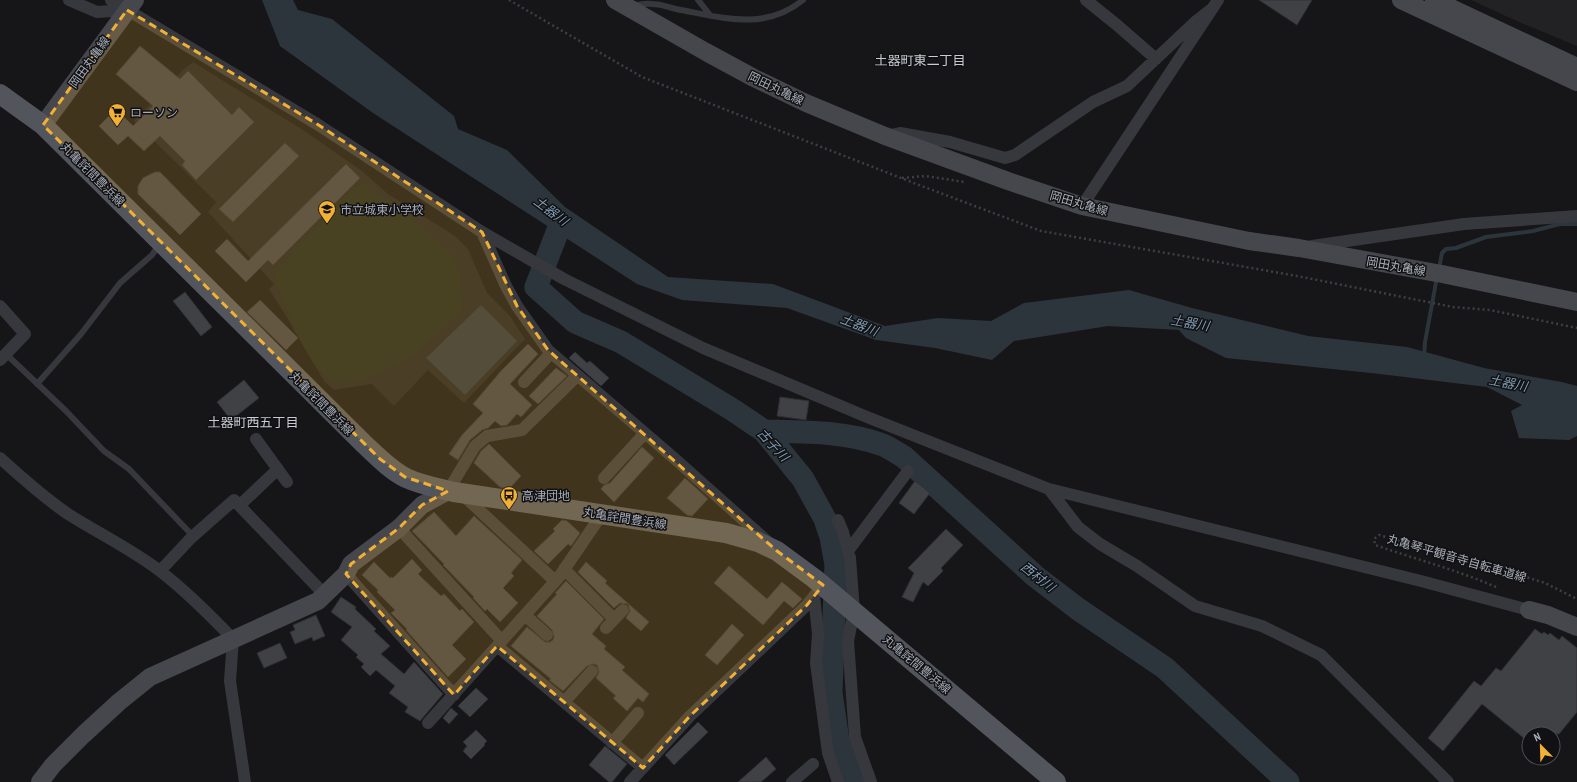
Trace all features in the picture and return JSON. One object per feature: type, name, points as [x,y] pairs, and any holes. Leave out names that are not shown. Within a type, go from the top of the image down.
[{"type":"main road","points":[[1401,0],[1577,82]]},
{"type":"main road","points":[[1434,0],[1574,64]]},
{"type":"main road","name":"岡田丸亀線","points":[[619,3],[754,78],[806,103],[885,136],[1008,181],[1082,206],[1250,241],[1299,248],[1442,274],[1577,302]]},
{"type":"main road","name":"岡田丸亀線","points":[[43,125],[131,5]]},
{"type":"main road","name":"丸亀詫間豊浜線","points":[[0,94],[43,125],[380,458],[405,477],[455,492],[726,533],[758,542],[777,551],[818,591],[852,609],[1056,782]]},
{"type":"main road","points":[[40,782],[53,765],[83,735],[119,702],[150,677],[318,601],[346,574],[351,564],[399,528],[422,505],[455,492]]},
{"type":"main road","points":[[1529,610],[1548,615],[1577,627]]},
{"type":"street","points":[[69,0],[97,12],[131,5]]},
{"type":"street","points":[[111,0],[131,5],[482,232],[564,279],[703,348],[874,420],[1049,489],[1421,580],[1529,610]]},
{"type":"street","points":[[1086,0],[1156,59]]},
{"type":"street","points":[[885,136],[900,133],[950,142],[1004,158],[1015,155],[1093,102],[1126,86],[1215,4]]},
{"type":"street","points":[[1082,206],[1215,4]]},
{"type":"street","points":[[1299,248],[1464,224],[1577,216]]},
{"type":"street","points":[[482,232],[506,286],[517,306],[548,350],[777,551]]},
{"type":"street","points":[[0,306],[24,334],[3,357]]},
{"type":"street","points":[[524,382],[551,353]]},
{"type":"street","points":[[555,581],[455,492],[475,446],[487,436],[522,430],[577,376]]},
{"type":"street","points":[[604,478],[644,433]]},
{"type":"street","points":[[256,439],[287,482]]},
{"type":"street","points":[[0,458],[37,492],[68,514],[112,539],[160,571],[211,615],[233,640],[230,682],[245,782]]},
{"type":"street","points":[[240,506],[278,469]]},
{"type":"street","points":[[848,551],[908,471]]},
{"type":"street","points":[[1049,489],[1078,526],[1100,544],[1137,566],[1194,606],[1262,626],[1321,655],[1448,782]]},
{"type":"street","points":[[160,571],[193,536],[234,500],[325,595]]},
{"type":"street","points":[[428,723],[555,581],[602,514]]},
{"type":"street","points":[[838,520],[850,558],[852,609],[848,641],[856,737],[872,782]]},
{"type":"street","points":[[399,528],[500,643],[564,702],[642,768]]},
{"type":"street","points":[[564,569],[614,619]]},
{"type":"street","points":[[346,574],[454,695]]},
{"type":"street","points":[[630,782],[690,716],[807,605],[818,591]]},
{"type":"street","points":[[818,591],[818,634],[816,662],[828,753],[838,782]]},
{"type":"street","points":[[606,628],[623,610]]},
{"type":"street","points":[[525,614],[547,635]]},
{"type":"street","points":[[564,702],[592,671]]},
{"type":"street","points":[[612,742],[638,713]]},
{"type":"street","points":[[792,782],[812,764]]},
{"type":"lane","points":[[698,0],[710,15]]},
{"type":"lane","points":[[619,3],[652,4],[725,18],[751,20],[766,19],[784,13],[803,0]]},
{"type":"lane","points":[[37,384],[81,334],[120,283],[152,255],[162,242]]},
{"type":"lane","points":[[3,357],[37,384],[66,411],[104,451],[129,469],[193,536]]},
{"type":"path","points":[[901,178],[926,176],[967,182]]},
{"type":"path","name":"丸亀琴平観音寺自転車道線","points":[[1500,589],[1472,577],[1375,545],[1374,539],[1379,535],[1494,567],[1545,583],[1577,599]]},
{"type":"highlighted area","points":[[127,10],[317,124],[482,232],[517,306],[548,350],[777,551],[823,585],[807,605],[690,716],[643,768],[497,646],[454,695],[346,574],[351,564],[399,528],[422,505],[448,491],[405,477],[380,459],[43,125]]},
{"type":"shaded area","points":[[1471,0],[1577,0],[1577,46],[1519,22]]},
{"type":"shaded area","name":"市立城東小学校","points":[[193,62],[303,130],[362,171],[388,194],[455,236],[468,249],[487,293],[510,316],[525,339],[464,403],[428,370],[394,406],[372,384],[334,390],[324,381],[269,289],[274,284],[208,212],[216,202],[134,121],[184,69]]},
{"type":"shaded area","points":[[363,183],[415,220],[453,255],[461,278],[463,311],[416,353],[394,367],[355,383],[330,382],[316,367],[295,332],[274,277],[290,256],[335,206],[351,191]]},
{"type":"water","name":"土器川","points":[[262,0],[293,0],[298,10],[332,19],[454,116],[458,129],[507,150],[565,207],[668,277],[773,284],[885,326],[938,318],[991,321],[1024,303],[1129,290],[1192,308],[1308,336],[1407,347],[1484,368],[1577,386],[1577,436],[1569,440],[1519,438],[1511,411],[1522,405],[1487,387],[1226,358],[1186,338],[1179,330],[1108,326],[1014,341],[992,360],[935,348],[876,340],[787,308],[682,300],[637,284],[373,113],[280,46]]},
{"type":"water","points":[[481,305],[517,341],[465,395],[426,358]]},
{"type":"building","points":[[1259,0],[1312,0],[1297,25]]},
{"type":"building","points":[[140,46],[180,79],[188,71],[232,115],[239,107],[254,122],[196,180],[182,165],[185,161],[160,136],[144,151],[128,136],[118,145],[99,126],[116,109],[133,126],[153,106],[116,74]]},
{"type":"building","points":[[285,143],[299,156],[233,222],[219,209]]},
{"type":"building","points":[[346,164],[360,178],[273,265],[268,260],[246,282],[215,251],[227,239],[248,261]]},
{"type":"building","points":[[155,172],[160,172],[201,214],[180,235],[138,194],[138,186],[143,178]]},
{"type":"building","points":[[185,292],[212,327],[201,336],[173,301]]},
{"type":"building","points":[[260,300],[298,338],[286,350],[247,312]]},
{"type":"building","points":[[528,344],[538,354],[510,384],[532,405],[521,417],[517,414],[507,425],[501,426],[495,421],[488,428],[482,430],[470,440],[458,460],[449,454],[462,435],[483,413],[473,404],[501,371]]},
{"type":"building","points":[[575,352],[587,363],[590,361],[609,378],[601,386],[569,358]]},
{"type":"building","points":[[556,368],[567,376],[538,404],[529,396]]},
{"type":"building","points":[[244,380],[259,398],[231,420],[217,402]]},
{"type":"building","points":[[780,397],[809,401],[806,420],[777,416]]},
{"type":"building","points":[[489,444],[521,476],[509,489],[500,487],[474,463],[481,451]]},
{"type":"building","points":[[642,447],[654,458],[614,502],[601,489],[604,485],[610,483]]},
{"type":"building","points":[[685,478],[708,499],[692,516],[687,515],[667,498]]},
{"type":"building","points":[[915,481],[930,493],[914,514],[899,503]]},
{"type":"building","points":[[434,512],[456,536],[474,516],[522,560],[511,573],[514,576],[503,588],[518,603],[500,622],[487,609],[485,611],[473,598],[474,597],[443,565],[444,564],[412,531]]},
{"type":"building","points":[[562,520],[567,521],[580,533],[571,546],[568,544],[548,564],[534,551],[555,531],[553,529]]},
{"type":"building","points":[[946,529],[963,545],[941,568],[943,571],[928,586],[923,582],[913,602],[902,597],[914,573],[908,568]]},
{"type":"building","points":[[412,559],[422,570],[418,574],[441,596],[444,594],[460,611],[462,609],[474,622],[452,645],[466,659],[448,677],[406,630],[407,629],[391,613],[395,610],[377,592],[378,590],[362,575],[374,562],[390,578],[393,578]]},
{"type":"building","points":[[586,562],[607,581],[605,583],[649,622],[641,631],[626,618],[630,611],[628,604],[620,603],[614,608],[578,572]]},
{"type":"building","points":[[729,566],[767,599],[782,582],[802,599],[793,608],[784,601],[763,625],[714,583]]},
{"type":"building","points":[[566,581],[604,619],[592,634],[606,646],[604,649],[625,667],[622,670],[649,694],[643,702],[638,698],[627,711],[613,698],[616,696],[596,678],[599,672],[597,665],[593,664],[587,666],[563,691],[549,680],[551,679],[511,646],[527,627],[545,642],[550,642],[553,640],[554,636],[552,630],[537,616],[557,594],[555,593]]},
{"type":"building","points":[[341,597],[356,607],[355,609],[376,629],[374,631],[390,646],[381,654],[404,674],[414,662],[443,694],[420,721],[405,712],[408,707],[389,693],[395,686],[376,670],[370,676],[361,667],[364,664],[356,657],[358,655],[341,640],[352,627],[331,612]]},
{"type":"building","points":[[316,615],[325,636],[313,641],[312,637],[295,644],[290,632],[295,630],[293,625]]},
{"type":"building","points":[[732,624],[744,635],[717,665],[705,655]]},
{"type":"building","points":[[1535,629],[1542,634],[1544,632],[1548,635],[1550,633],[1559,640],[1562,636],[1577,648],[1577,712],[1561,732],[1561,726],[1521,726],[1521,736],[1482,704],[1443,751],[1428,738],[1474,681],[1481,686],[1496,668],[1501,671]]},
{"type":"building","points":[[280,643],[287,658],[264,668],[257,653]]},
{"type":"building","points":[[476,688],[488,699],[470,717],[458,706]]},
{"type":"building","points":[[451,708],[458,714],[449,724],[443,718]]},
{"type":"building","points":[[698,722],[708,732],[674,765],[665,755]]},
{"type":"building","points":[[476,730],[487,741],[471,759],[463,751],[467,746],[463,742]]},
{"type":"building","points":[[605,746],[627,764],[612,782],[609,782],[589,765]]},
{"type":"building","points":[[766,757],[776,769],[761,782],[738,782]]},
{"type":"waterway","name":"古子川","points":[[562,220],[536,287],[575,322],[621,342],[733,410],[764,431],[803,479],[825,519],[831,537],[836,565],[831,692],[838,741],[854,782]]},
{"type":"waterway","points":[[1439,268],[1442,253],[1446,249],[1456,248],[1486,237],[1533,231],[1560,224],[1577,224]]},
{"type":"waterway","points":[[1424,357],[1425,342],[1437,277]]},
{"type":"waterway","name":"西村川","points":[[764,431],[824,433],[854,437],[883,445],[904,457],[1035,576],[1078,609],[1165,668],[1288,782]]},
{"type":"place","name":"ローソン","points":[[117,127]]},
{"type":"place","name":"市立城東小学校","points":[[327,224]]},
{"type":"place","name":"高津団地","points":[[509,510]]},
{"type":"district","name":"土器町東二丁目","points":[[920,60]]},
{"type":"district","name":"土器町西五丁目","points":[[253,422]]}]
